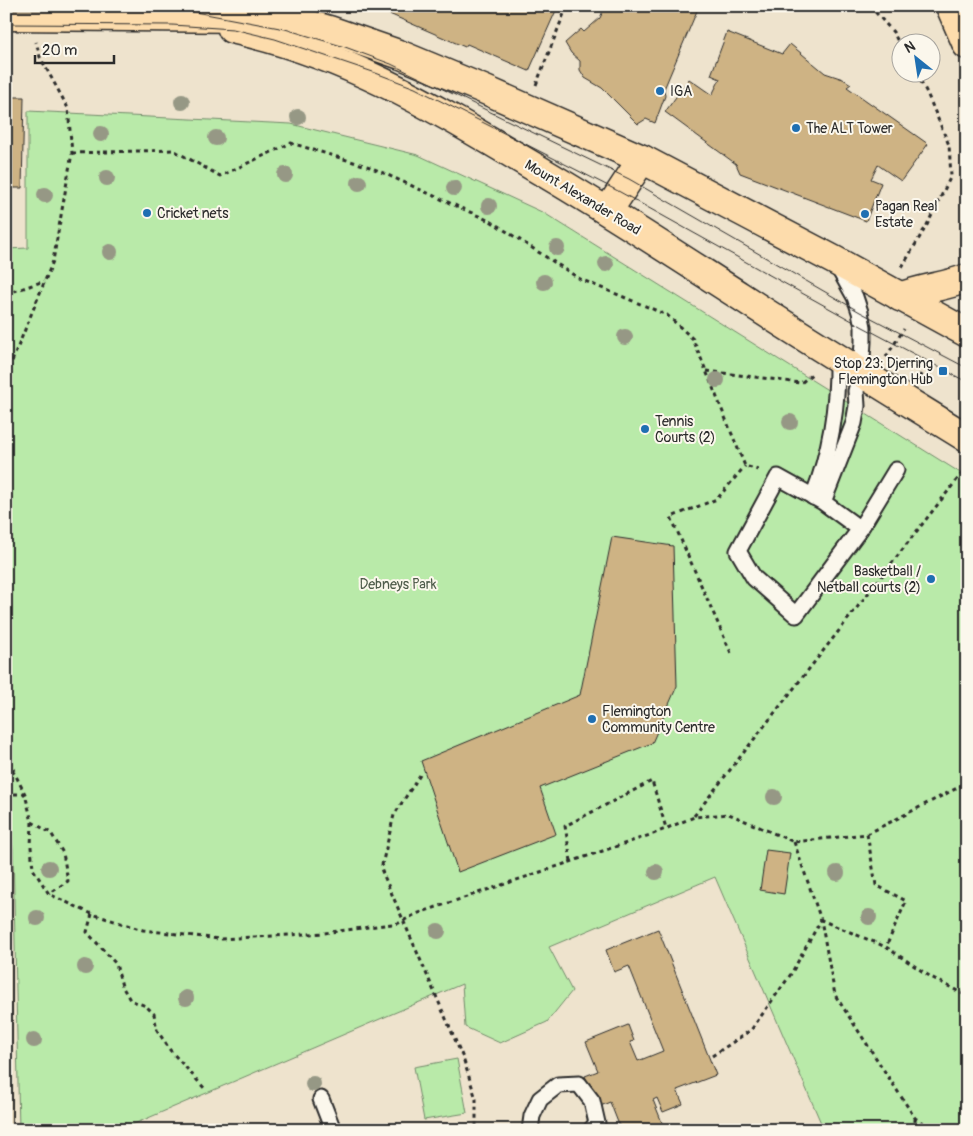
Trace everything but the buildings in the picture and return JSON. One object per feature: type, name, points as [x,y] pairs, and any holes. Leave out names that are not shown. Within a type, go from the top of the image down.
[{"type":"main road","points":[[950,6],[967,45]]},
{"type":"main road","name":"Mount Alexander Road","points":[[6,16],[256,18],[307,24],[329,30],[410,59],[642,159],[834,260],[967,333]]},
{"type":"main road","name":"Mount Alexander Road","points":[[172,17],[194,20],[291,44],[321,54],[375,77],[437,110],[608,211],[826,365],[861,373],[967,438]]},
{"type":"main road","points":[[608,211],[642,159]]},
{"type":"main road","points":[[900,297],[917,290],[950,285],[967,278]]},
{"type":"lane","points":[[818,499],[854,423],[857,406],[856,391],[861,373],[863,327],[860,312],[855,298],[834,260]]},
{"type":"lane","points":[[818,499],[830,438],[837,378],[826,365]]},
{"type":"lane","points":[[860,529],[818,499],[778,477],[738,551],[754,578],[796,615],[860,529],[896,470]]},
{"type":"lane","points":[[530,1130],[532,1116],[540,1099],[558,1085],[579,1084],[592,1101],[597,1123],[591,1130]]},
{"type":"lane","points":[[321,1099],[333,1130]]},
{"type":"path","points":[[535,88],[567,6]]},
{"type":"path","points":[[870,6],[893,32]]},
{"type":"path","points":[[6,376],[53,261],[72,153],[68,108],[43,62]]},
{"type":"path","points":[[903,264],[927,225],[952,176],[949,145],[922,82]]},
{"type":"path","points":[[72,153],[173,150],[220,176],[291,143],[370,167],[492,222],[580,278],[667,315],[694,338],[744,466]]},
{"type":"path","points":[[6,294],[45,280]]},
{"type":"path","points":[[884,359],[908,324]]},
{"type":"path","points":[[706,371],[801,383],[826,365]]},
{"type":"path","points":[[744,466],[778,477]]},
{"type":"path","points":[[731,653],[671,517],[717,499],[744,466]]},
{"type":"path","points":[[694,817],[967,467]]},
{"type":"path","points":[[6,754],[26,794],[32,822],[31,847],[34,869],[49,894],[92,914],[143,930],[220,939],[324,933],[399,923],[416,914],[694,817],[730,814],[794,842],[867,834],[967,783]]},
{"type":"path","points":[[6,765],[15,774]]},
{"type":"path","points":[[420,775],[394,815],[381,869],[463,1058],[476,1099],[476,1130]]},
{"type":"path","points":[[570,861],[565,826],[652,781],[666,828]]},
{"type":"path","points":[[6,794],[26,794]]},
{"type":"path","points":[[32,822],[51,833],[63,853],[68,881],[49,894]]},
{"type":"path","points":[[867,834],[876,885],[906,901],[886,947]]},
{"type":"path","points":[[794,842],[822,920],[835,995],[915,1118],[934,1130]]},
{"type":"path","points":[[92,914],[87,932],[116,964],[122,986],[130,1000],[146,1006],[154,1014],[157,1030],[170,1050],[206,1090]]},
{"type":"path","points":[[822,920],[886,947],[931,977],[967,996]]},
{"type":"path","points":[[712,1056],[750,1030],[791,974],[822,920]]},
{"type":"path","points":[[915,1118],[915,1130]]},
{"type":"shaded area","points":[[6,849],[13,849],[13,1130],[6,1130]]},
{"type":"green space","name":"Debneys Park","points":[[28,111],[291,124],[418,155],[544,213],[967,477],[967,1130],[824,1130],[715,877],[549,947],[572,991],[547,1022],[500,1043],[465,1027],[462,984],[120,1130],[19,1130],[13,849],[6,790],[6,249],[28,248]]},
{"type":"green space","points":[[457,1059],[467,1113],[424,1120],[414,1067]]},
{"type":"tram line","points":[[6,10],[172,10],[195,12],[285,29],[345,47],[391,64],[629,179],[860,312],[967,368]]},
{"type":"tram line","points":[[6,24],[172,25],[233,29],[275,39],[373,72],[415,88],[620,192],[863,327],[967,382]]},
{"type":"place","name":"IGA","points":[[660,91]]},
{"type":"place","name":"The ALT Tower","points":[[796,128]]},
{"type":"place","name":"Cricket nets","points":[[147,213]]},
{"type":"place","name":"Pagan Real Estate","points":[[865,214]]},
{"type":"place","name":"Stop 23: Djerring Flemington Hub","points":[[943,371]]},
{"type":"place","name":"Tennis Courts (2)","points":[[645,429]]},
{"type":"place","name":"Basketball / Netball courts (2)","points":[[931,579]]},
{"type":"place","name":"Flemington Community Centre","points":[[592,719]]}]
